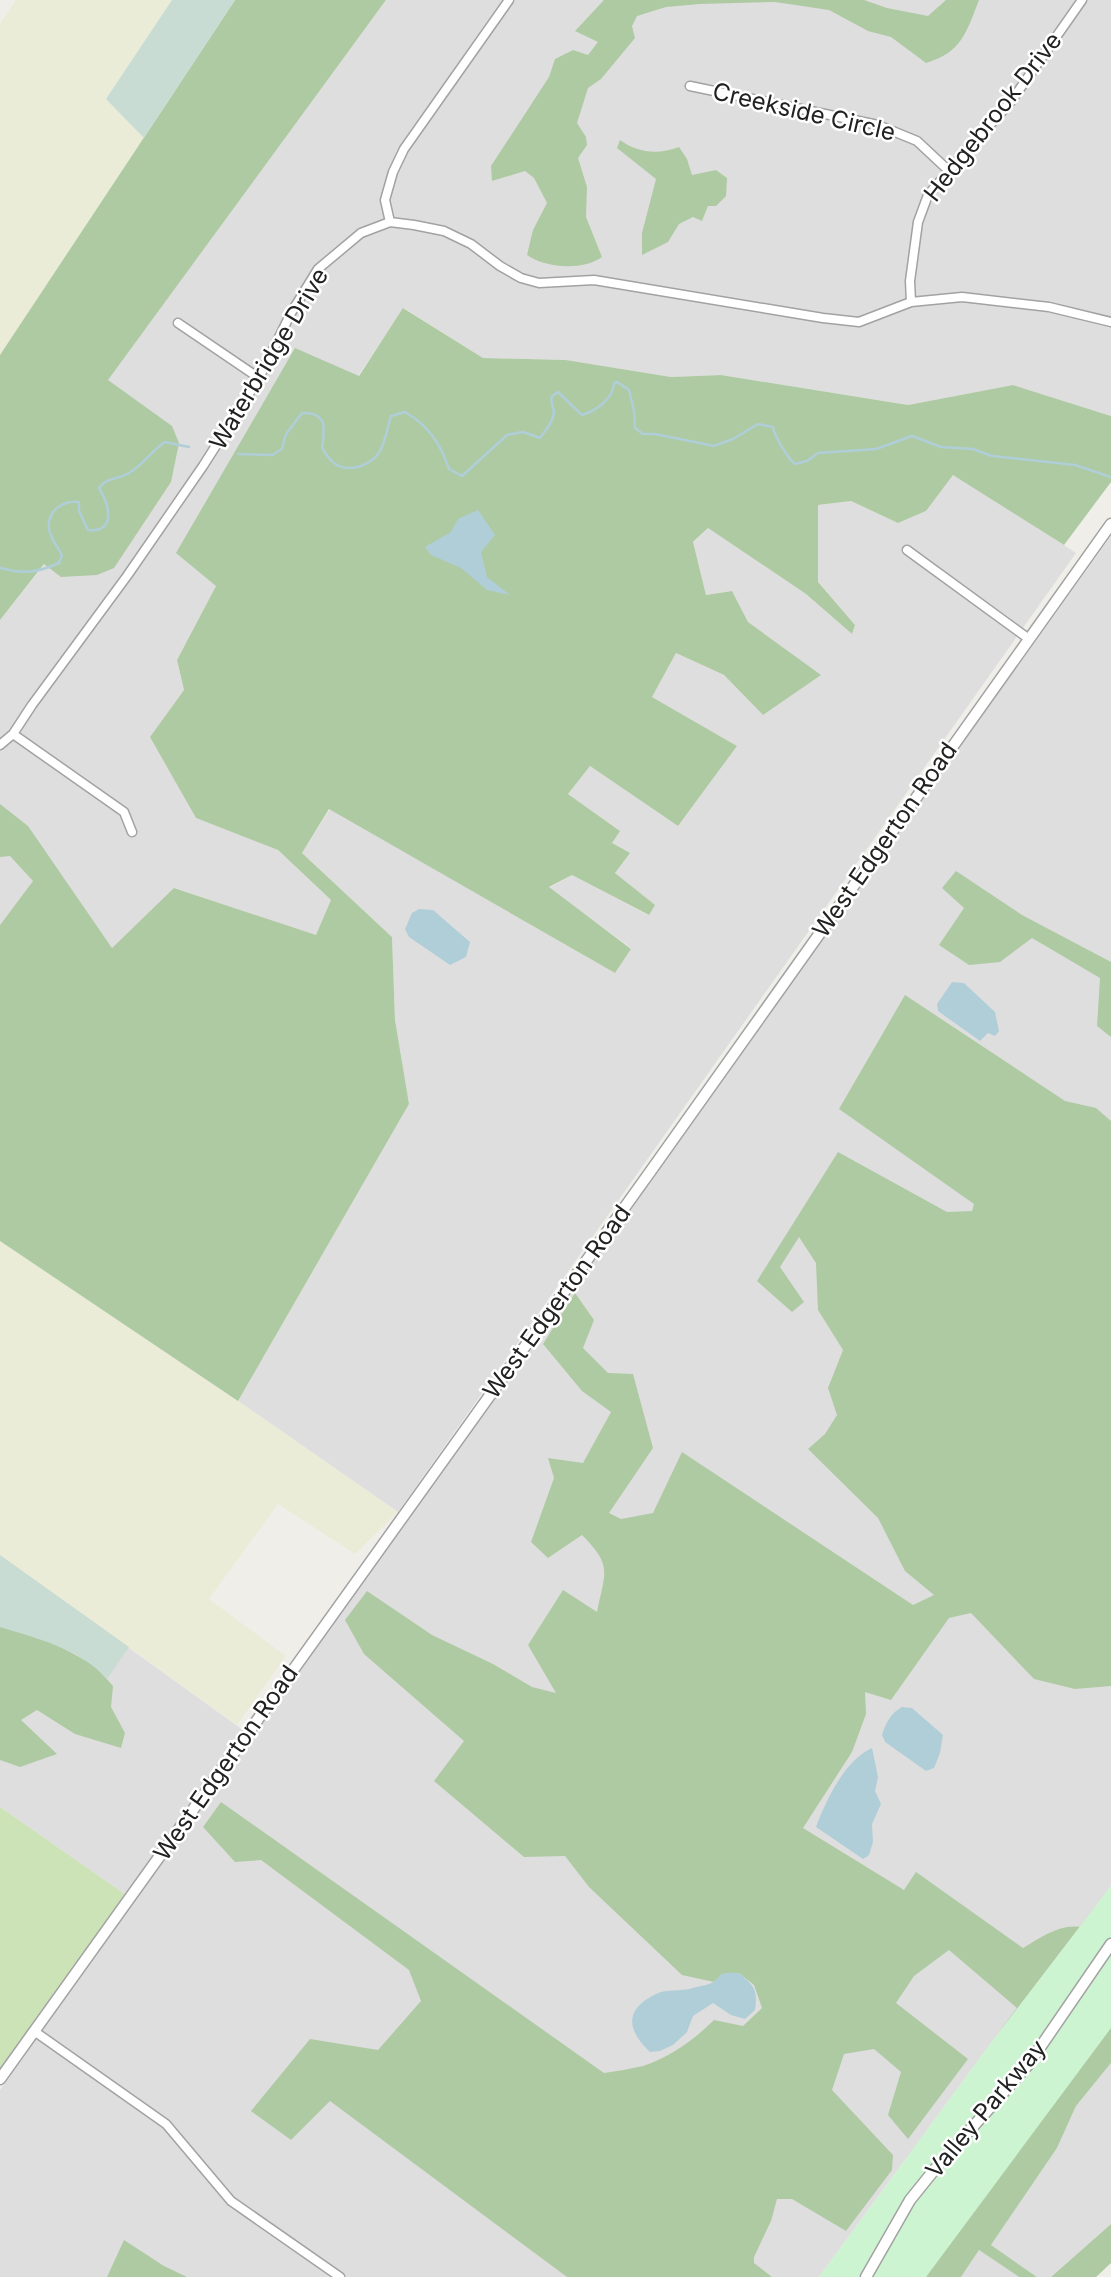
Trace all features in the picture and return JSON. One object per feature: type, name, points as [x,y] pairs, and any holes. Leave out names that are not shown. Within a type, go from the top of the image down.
[{"type":"street","points":[[509,0],[404,149],[393,172],[385,200],[390,222],[444,231],[471,244],[499,266],[521,278],[539,283],[594,280],[823,318],[859,321],[911,302],[962,297],[1049,307],[1111,322]]},
{"type":"street","name":"Hedgebrook Drive","points":[[911,302],[910,281],[918,222],[928,195],[1012,100],[1082,0]]},
{"type":"street","name":"Creekside Circle","points":[[691,86],[878,125],[917,141],[948,170]]},
{"type":"street","name":"Waterbridge Drive","points":[[0,745],[13,734],[203,466],[259,379],[291,313],[318,269],[362,233],[390,222]]},
{"type":"street","points":[[178,323],[259,379]]},
{"type":"street","name":"West Edgerton Road","points":[[0,2079],[635,1194],[1111,524]]},
{"type":"street","points":[[907,550],[1029,639]]},
{"type":"street","points":[[13,734],[124,812],[132,832]]},
{"type":"street","name":"Valley Parkway","points":[[866,2277],[910,2200],[1028,2065],[1111,1944]]},
{"type":"street","points":[[34,2031],[161,2121],[231,2201],[340,2277]]},
{"type":"shaded area","points":[[386,0],[1111,0],[1111,416],[1013,385],[908,405],[721,375],[671,377],[566,360],[483,358],[404,308],[216,586],[177,660],[184,690],[151,737],[196,818],[278,850],[332,901],[316,936],[175,888],[112,948],[50,859],[0,925],[0,620],[160,419],[107,380]]},
{"type":"shaded area","points":[[953,474],[1076,553],[398,1512],[238,1401],[409,1104],[395,1020],[392,937],[302,853],[330,809],[615,973],[631,948],[549,888],[572,875],[648,915],[615,872],[612,843],[619,830],[568,794],[590,766],[678,826],[737,746],[652,697],[676,653],[724,675],[763,715],[820,675],[748,622],[732,591],[706,595],[693,543],[708,528],[806,594],[852,634],[855,625],[818,582],[818,505],[851,501],[898,523],[926,511]]},
{"type":"shaded area","points":[[1111,536],[1111,1886],[991,2043],[819,2277],[0,2277],[0,2090]]},
{"type":"shaded area","points":[[0,1555],[243,1730],[126,1895],[0,1807]]},
{"type":"shaded area","points":[[1111,2063],[1111,2224],[1051,2277],[1037,2277],[991,2245],[1057,2148],[1076,2106]]},
{"type":"shaded area","points":[[979,2250],[1019,2277],[961,2277]]},
{"type":"green space","points":[[16,0],[172,0],[106,99],[144,138],[0,355],[0,24]]},
{"type":"green space","points":[[172,0],[235,0],[144,138],[106,99]]},
{"type":"green space","points":[[235,0],[386,0],[108,380],[172,426],[179,443],[171,482],[114,568],[97,575],[61,577],[44,564],[0,620],[0,355]]},
{"type":"green space","points":[[604,0],[864,0],[887,8],[928,16],[946,0],[979,0],[961,40],[948,53],[926,63],[891,37],[868,31],[829,10],[775,2],[700,4],[666,7],[637,16],[632,26],[635,38],[601,79],[588,88],[577,123],[586,137],[587,145],[578,158],[587,187],[586,217],[602,257],[575,266],[544,263],[527,255],[533,230],[547,203],[534,178],[525,171],[492,181],[491,166],[549,77],[555,59],[573,50],[588,55],[598,42],[575,31]]},
{"type":"green space","points":[[620,140],[634,148],[648,151],[679,147],[687,159],[692,175],[716,170],[727,178],[726,196],[716,206],[708,206],[702,221],[693,217],[679,224],[668,242],[642,255],[642,233],[656,179],[617,148]]},
{"type":"green space","points":[[403,308],[483,358],[566,360],[671,377],[721,375],[908,405],[1013,385],[1111,416],[1111,482],[1064,545],[953,475],[926,511],[898,523],[851,501],[818,505],[818,582],[855,625],[852,634],[806,594],[708,528],[693,542],[706,595],[732,591],[748,622],[821,675],[763,715],[724,675],[676,653],[652,697],[737,746],[678,826],[590,766],[568,794],[620,831],[612,843],[630,853],[615,873],[655,905],[649,915],[572,875],[549,887],[631,949],[615,973],[329,809],[302,853],[392,937],[395,1020],[409,1104],[238,1401],[0,1241],[0,925],[33,881],[10,856],[0,857],[0,804],[28,826],[112,948],[174,888],[316,935],[331,900],[278,850],[196,818],[150,737],[184,690],[177,660],[216,586],[176,553],[295,348],[359,376]]},
{"type":"green space","points":[[956,871],[1022,915],[1111,962],[1111,1037],[1097,1026],[1100,978],[1032,938],[1000,962],[969,965],[939,945],[964,908],[942,888]]},
{"type":"green space","points":[[905,995],[1065,1101],[1096,1108],[1111,1121],[1111,1686],[1075,1689],[1034,1679],[971,1613],[949,1618],[891,1700],[865,1692],[866,1714],[852,1752],[803,1828],[904,1890],[916,1872],[1023,1948],[1057,1930],[1080,1927],[991,2043],[1017,2008],[949,1950],[914,1976],[896,2003],[968,2059],[908,2139],[888,2115],[901,2072],[874,2049],[844,2054],[832,2090],[893,2155],[892,2170],[846,2231],[792,2199],[777,2199],[771,2221],[754,2257],[754,2263],[772,2277],[567,2277],[330,2101],[291,2140],[251,2111],[310,2039],[378,2050],[421,2001],[409,1970],[261,1860],[235,1862],[203,1827],[221,1802],[604,2073],[643,2066],[662,2058],[690,2041],[714,2020],[743,2026],[762,2008],[754,1985],[739,1973],[722,1974],[714,1982],[682,1975],[589,1887],[565,1856],[524,1857],[434,1781],[464,1741],[364,1654],[345,1620],[367,1591],[432,1635],[493,1664],[532,1687],[556,1693],[528,1645],[563,1590],[597,1612],[604,1578],[599,1554],[582,1535],[548,1558],[531,1542],[554,1478],[548,1458],[583,1463],[611,1412],[582,1391],[543,1344],[575,1293],[594,1320],[583,1348],[608,1373],[633,1374],[653,1448],[609,1513],[621,1519],[653,1513],[682,1452],[913,1605],[934,1595],[905,1571],[878,1518],[808,1449],[825,1434],[837,1415],[828,1388],[843,1350],[818,1310],[816,1263],[799,1237],[780,1267],[804,1302],[792,1312],[757,1281],[838,1152],[947,1212],[972,1211],[974,1204],[839,1109]]},
{"type":"green space","points":[[0,1241],[398,1512],[355,1554],[278,1504],[209,1599],[286,1656],[237,1725],[0,1555]]},
{"type":"green space","points":[[0,1555],[129,1647],[107,1679],[84,1659],[71,1652],[0,1627]]},
{"type":"green space","points":[[0,1626],[53,1643],[94,1665],[113,1686],[111,1707],[125,1733],[121,1748],[75,1734],[37,1710],[21,1720],[57,1754],[20,1767],[0,1760]]},
{"type":"green space","points":[[0,1807],[126,1895],[8,2062],[0,2068]]},
{"type":"green space","points":[[1111,1886],[1111,2028],[926,2277],[819,2277],[991,2043]]},
{"type":"green space","points":[[1111,1989],[1111,2063],[1076,2106],[1057,2148],[991,2245],[1037,2277],[1019,2277],[979,2250],[961,2277],[885,2277]]},
{"type":"green space","points":[[1111,2224],[1111,2263],[1096,2277],[1051,2277]]},
{"type":"green space","points":[[124,2240],[164,2266],[187,2277],[107,2277]]},
{"type":"water","points":[[478,510],[495,535],[481,552],[487,577],[510,595],[487,590],[461,568],[431,555],[425,547],[451,532],[458,519]]},
{"type":"water","points":[[419,909],[433,910],[470,942],[466,957],[450,965],[409,937],[405,929],[412,913]]},
{"type":"water","points":[[952,982],[964,983],[995,1012],[999,1031],[995,1036],[988,1033],[980,1041],[938,1011],[937,1004]]},
{"type":"water","points":[[902,1707],[912,1708],[943,1735],[934,1768],[926,1771],[885,1742],[882,1735],[887,1722]]},
{"type":"water","points":[[872,1748],[878,1777],[875,1791],[881,1804],[872,1824],[873,1842],[869,1855],[863,1859],[816,1827],[831,1793],[845,1771]]},
{"type":"water","points":[[724,1973],[739,1973],[751,1985],[756,1997],[755,2010],[745,2019],[731,2015],[713,2003],[693,2016],[687,2032],[673,2045],[660,2051],[650,2052],[637,2036],[633,2029],[633,2015],[644,2001],[663,1992],[712,1983]]},
{"type":"waterway","points":[[238,454],[272,455],[282,449],[286,434],[302,413],[310,413],[317,415],[323,423],[322,448],[330,460],[342,467],[359,466],[378,454],[391,416],[405,412],[433,436],[449,469],[462,476],[507,435],[523,432],[540,438],[553,419],[551,398],[558,392],[582,415],[603,404],[617,382],[629,390],[635,428],[643,434],[714,446],[733,439],[758,424],[773,427],[782,447],[795,464],[807,461],[818,453],[876,449],[912,436],[941,447],[973,449],[992,456],[1075,465],[1111,477]]},
{"type":"waterway","points":[[0,568],[30,572],[59,563],[62,555],[49,529],[51,516],[58,508],[79,502],[79,511],[88,530],[97,530],[107,522],[108,516],[106,502],[99,488],[102,485],[134,469],[165,442],[189,447]]}]
